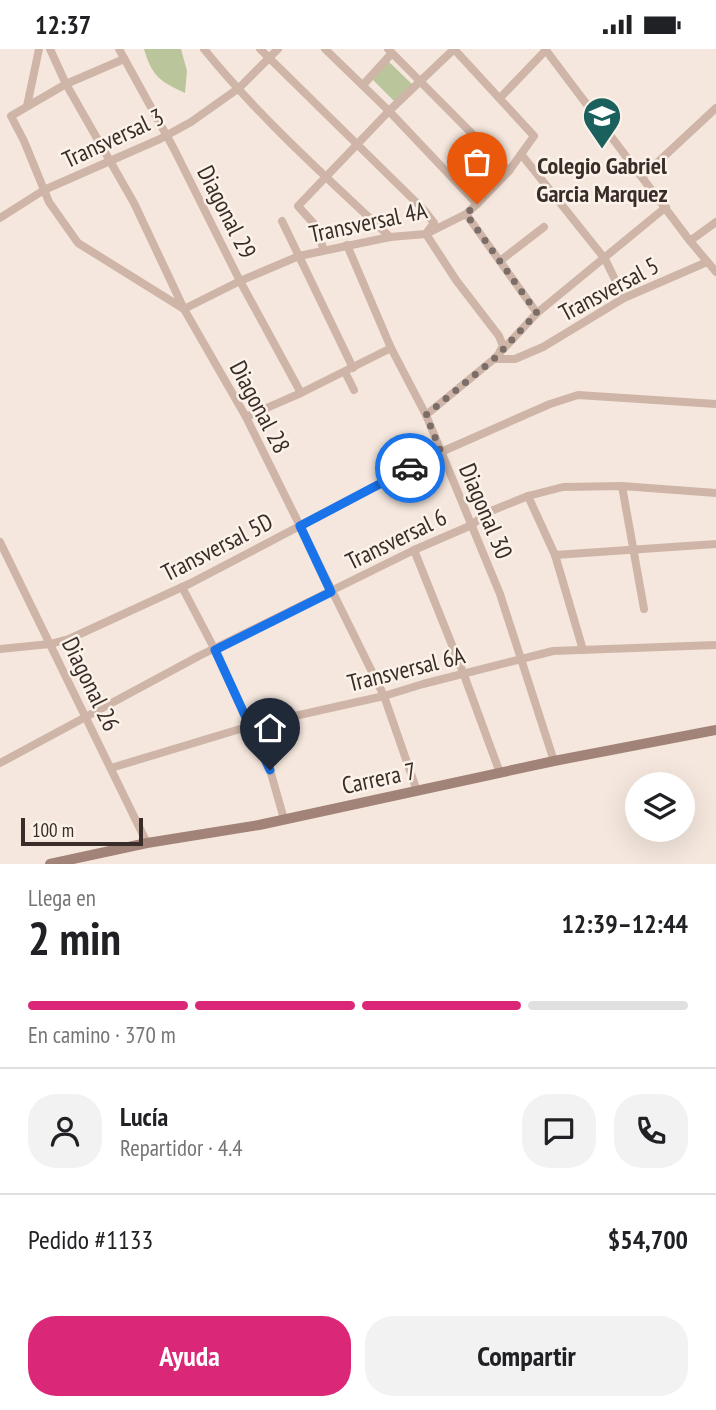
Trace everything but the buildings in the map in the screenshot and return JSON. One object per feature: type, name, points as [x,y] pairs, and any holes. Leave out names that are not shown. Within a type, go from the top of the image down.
[{"type":"main road","name":"Carrera 7","points":[[50,864],[716,730]]},
{"type":"street","points":[[27,106],[39,49]]},
{"type":"street","name":"Diagonal 28","points":[[50,49],[66,85],[134,204],[184,309],[246,417],[300,526],[384,696],[417,791]]},
{"type":"street","name":"Diagonal 29","points":[[119,49],[301,393]]},
{"type":"street","points":[[204,49],[326,177],[390,237]]},
{"type":"street","points":[[260,49],[424,210],[434,223],[426,234],[456,280],[499,336],[503,346],[494,359]]},
{"type":"street","name":"Transversal 3","points":[[0,218],[44,190],[110,162],[191,122],[239,88],[278,49]]},
{"type":"street","points":[[325,49],[389,111],[477,204]]},
{"type":"street","points":[[324,250],[314,224],[298,206],[389,111],[454,49],[500,98],[546,50],[716,272]]},
{"type":"street","points":[[363,85],[391,51],[509,170]]},
{"type":"street","points":[[124,59],[66,85],[11,116],[49,202],[78,243],[184,309]]},
{"type":"street","name":"Transversal 4A","points":[[184,309],[299,256],[390,237],[426,234],[466,214],[509,170],[534,136],[500,98]]},
{"type":"street","points":[[643,176],[716,108]]},
{"type":"street","points":[[522,154],[605,259],[624,298]]},
{"type":"street","points":[[494,359],[537,313],[666,207]]},
{"type":"street","points":[[466,214],[537,313]]},
{"type":"street","points":[[282,221],[349,370],[354,390]]},
{"type":"street","points":[[690,241],[716,222]]},
{"type":"street","points":[[500,261],[544,227]]},
{"type":"street","name":"Diagonal 30","points":[[347,245],[391,348],[426,415],[500,594],[554,761]]},
{"type":"street","name":"Transversal 5","points":[[426,415],[494,359],[514,359],[543,347],[624,298],[708,262]]},
{"type":"street","points":[[246,417],[391,348]]},
{"type":"street","name":"Transversal 5D","points":[[0,649],[50,644],[69,639],[182,587],[441,452],[550,404],[578,395],[716,404]]},
{"type":"street","name":"Transversal 6","points":[[0,763],[215,650],[414,550],[472,525],[486,513],[528,496],[563,487],[622,487],[716,493]]},
{"type":"street","points":[[622,487],[644,609]]},
{"type":"street","points":[[528,496],[555,555],[583,650]]},
{"type":"street","name":"Diagonal 26","points":[[0,542],[147,843]]},
{"type":"street","points":[[555,555],[716,544]]},
{"type":"street","points":[[414,550],[500,773]]},
{"type":"street","points":[[182,587],[215,650],[270,770],[284,819]]},
{"type":"street","name":"Transversal 6A","points":[[111,768],[250,726],[384,696],[553,651],[716,645]]},
{"type":"street","points":[[716,724],[716,730]]},
{"type":"green space","points":[[144,49],[181,49],[187,71],[185,93],[158,77],[150,66]]},
{"type":"green space","points":[[388,61],[413,85],[395,102],[371,78]]},
{"type":"way so far","points":[[410,468],[441,452],[426,415],[494,359],[537,313],[466,214],[477,204]]},
{"type":"place","name":"Colegio Gabriel Garcia Marquez","points":[[602,150]]},
{"type":"route","points":[[270,770],[215,650],[331,592],[300,526],[410,468]]}]
